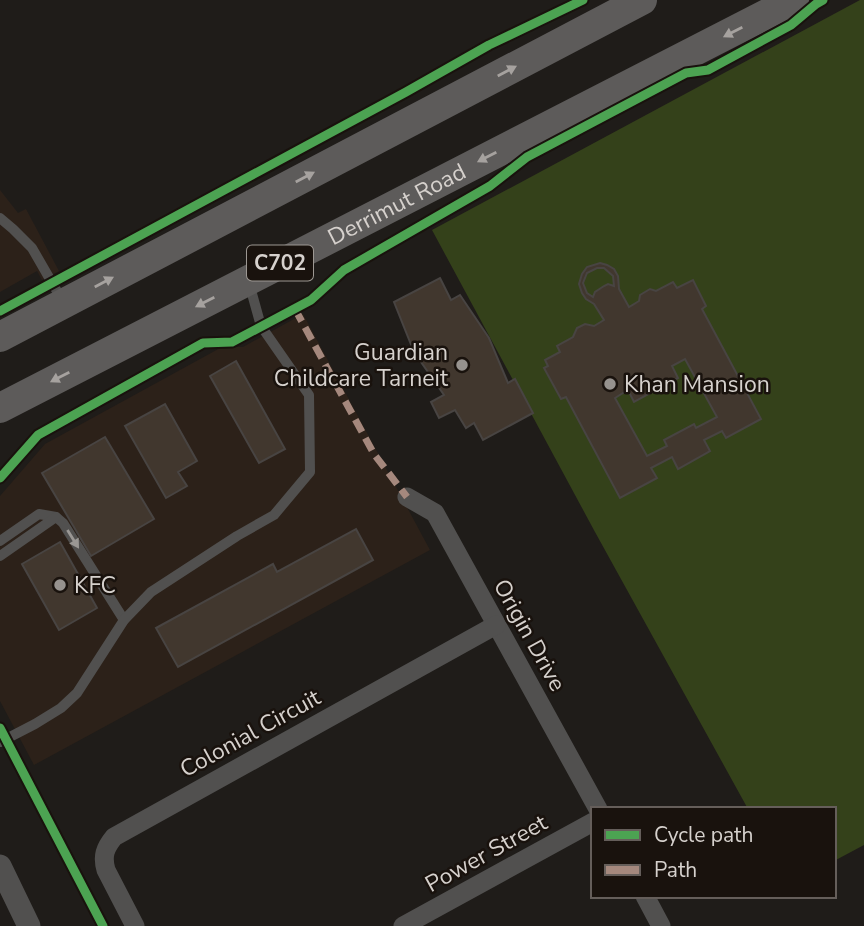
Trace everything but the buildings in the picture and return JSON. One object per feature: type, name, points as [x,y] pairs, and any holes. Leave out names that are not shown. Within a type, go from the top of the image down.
[{"type":"main road","name":"C702","points":[[0,337],[642,0]]},
{"type":"main road","name":"Derrimut Road","points":[[0,408],[794,0]]},
{"type":"street","name":"Origin Drive","points":[[407,497],[435,513],[597,807]]},
{"type":"street","name":"Colonial Circuit","points":[[135,926],[104,862],[104,852],[114,837],[496,625]]},
{"type":"street","name":"Power Street","points":[[403,926],[591,823]]},
{"type":"street","points":[[0,866],[29,926]]},
{"type":"street","points":[[646,898],[661,926]]},
{"type":"lane","points":[[0,218],[32,248],[64,303]]},
{"type":"lane","points":[[0,742],[61,708],[77,693],[124,620],[151,592],[274,515],[310,472],[309,395],[261,326],[248,280]]},
{"type":"lane","points":[[0,541],[39,514],[56,517],[63,523],[124,620]]},
{"type":"lane","points":[[0,556],[56,517]]},
{"type":"shaded area","points":[[0,190],[18,213],[26,209],[59,271],[42,280],[37,271],[0,292]]},
{"type":"shaded area","points":[[303,314],[430,550],[34,765],[0,701],[0,496],[45,444],[222,347],[243,347]]},
{"type":"green space","points":[[864,0],[864,845],[836,860],[836,807],[747,807],[432,230]]},
{"type":"marked path","points":[[295,309],[374,454],[407,497]]},
{"type":"cycle path","points":[[0,311],[489,45],[583,0]]},
{"type":"cycle path","points":[[0,478],[38,435],[203,343],[232,342],[311,300],[344,270],[490,186],[527,157],[686,73],[708,70],[791,25],[823,0]]},
{"type":"cycle path","points":[[0,728],[103,926]]},
{"type":"place","name":"Guardian Childcare Tarneit","points":[[462,365]]},
{"type":"place","name":"Khan Mansion","points":[[610,384]]},
{"type":"place","name":"KFC","points":[[60,585]]}]
